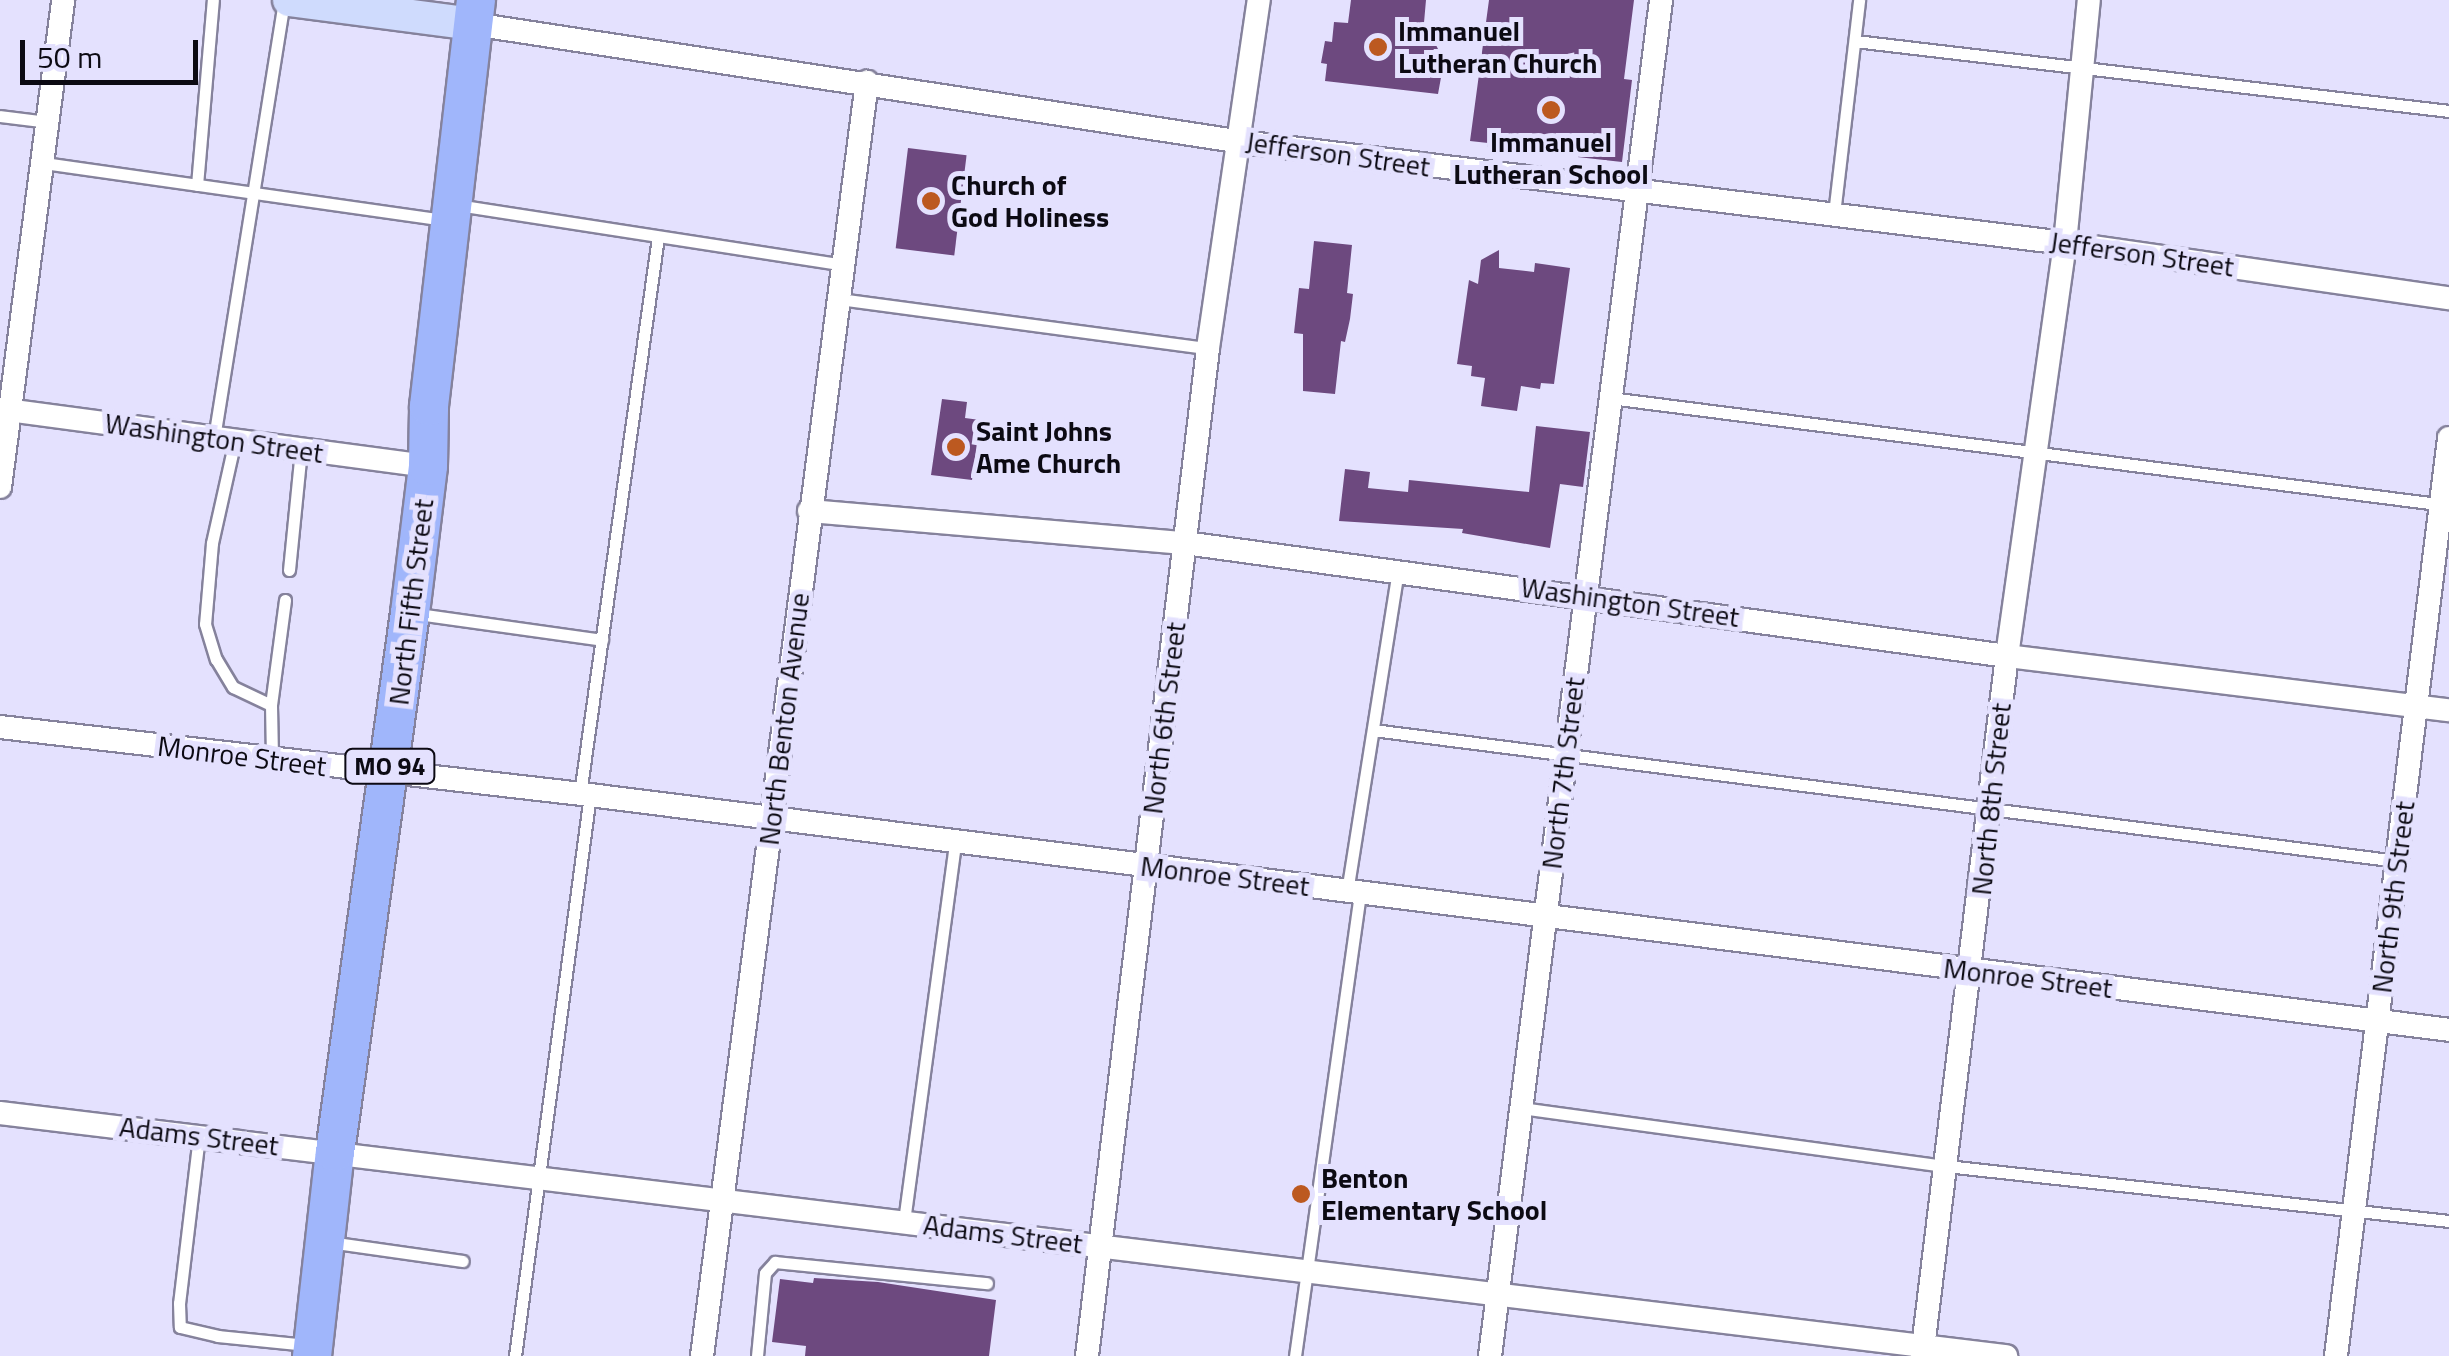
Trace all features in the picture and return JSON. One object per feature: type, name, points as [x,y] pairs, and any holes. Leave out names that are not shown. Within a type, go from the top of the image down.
[{"type":"main road","name":"North Fifth Street","points":[[313,1351],[335,1152],[390,773],[428,466],[429,406],[475,12]]},
{"type":"street","points":[[0,488],[5,410],[44,163],[63,0]]},
{"type":"street","name":"Jefferson Street","points":[[287,0],[475,12],[867,82],[1242,142],[2064,243],[2449,298]]},
{"type":"street","name":"North 6th Street","points":[[1087,1356],[1208,348],[1242,142],[1259,0]]},
{"type":"street","name":"North 7th Street","points":[[1490,1356],[1661,0]]},
{"type":"street","name":"North 8th Street","points":[[1923,1351],[2007,656],[2038,456],[2089,0]]},
{"type":"street","name":"North Benton Avenue","points":[[702,1356],[867,82]]},
{"type":"street","name":"Washington Street","points":[[5,410],[428,466]]},
{"type":"street","name":"North 9th Street","points":[[2336,1356],[2444,505],[2449,438]]},
{"type":"street","name":"Washington Street","points":[[809,512],[1185,543],[1585,594],[2007,656],[2449,710]]},
{"type":"street","name":"Monroe Street","points":[[0,727],[585,795],[2449,1030]]},
{"type":"street","name":"Adams Street","points":[[0,1112],[1498,1294],[1923,1351],[2006,1356]]},
{"type":"lane","points":[[196,185],[213,0]]},
{"type":"lane","points":[[271,705],[233,687],[216,660],[205,624],[224,439],[287,0]]},
{"type":"lane","points":[[1834,214],[1860,0]]},
{"type":"lane","points":[[1854,41],[2449,111]]},
{"type":"lane","points":[[0,116],[48,122]]},
{"type":"lane","points":[[44,163],[257,194],[658,236],[844,264]]},
{"type":"lane","points":[[514,1356],[602,640],[658,236]]},
{"type":"lane","points":[[839,300],[1208,348]]},
{"type":"lane","points":[[1610,398],[2038,456],[2444,505]]},
{"type":"lane","points":[[289,570],[302,449]]},
{"type":"lane","points":[[1295,1356],[1373,730],[1398,570]]},
{"type":"lane","points":[[272,759],[271,705],[285,600]]},
{"type":"lane","points":[[410,612],[602,640]]},
{"type":"lane","points":[[1373,730],[2397,861]]},
{"type":"lane","points":[[904,1222],[956,842]]},
{"type":"lane","points":[[1521,1108],[1946,1166],[2449,1221]]},
{"type":"lane","points":[[199,1136],[179,1303],[180,1327],[313,1351]]},
{"type":"lane","points":[[325,1242],[463,1261]]},
{"type":"lane","points":[[757,1356],[765,1273],[775,1262],[988,1283]]},
{"type":"building","name":"Immanuel Lutheran Church","points":[[1351,0],[1426,0],[1423,34],[1434,41],[1444,61],[1438,94],[1325,81],[1327,64],[1321,63],[1325,41],[1332,42],[1334,22],[1348,23]]},
{"type":"building","name":"Immanuel Lutheran School","points":[[1489,0],[1634,0],[1624,79],[1632,80],[1622,162],[1487,147],[1488,143],[1470,141]]},
{"type":"building","name":"Church of God Holiness","points":[[908,148],[967,155],[954,255],[896,248]]},
{"type":"building","points":[[1314,241],[1352,245],[1347,293],[1353,294],[1345,342],[1341,341],[1335,394],[1303,391],[1303,334],[1294,333],[1299,288],[1309,289]]},
{"type":"building","points":[[1499,250],[1499,268],[1534,272],[1535,263],[1570,268],[1554,384],[1541,383],[1540,389],[1521,386],[1517,411],[1481,406],[1485,378],[1471,376],[1472,366],[1457,364],[1469,280],[1478,284],[1481,260]]},
{"type":"building","name":"Saint Johns Ame Church","points":[[942,399],[967,402],[965,418],[980,420],[972,480],[931,475]]},
{"type":"building","points":[[1536,426],[1590,432],[1583,487],[1560,484],[1550,548],[1462,533],[1463,529],[1339,521],[1345,469],[1370,472],[1368,488],[1408,492],[1409,480],[1529,492]]},
{"type":"building","points":[[814,1278],[878,1282],[996,1300],[989,1356],[805,1356],[806,1346],[772,1342],[780,1279],[813,1283]]},
{"type":"place","name":"Immanuel Lutheran Church","points":[[1378,47]]},
{"type":"place","name":"Immanuel Lutheran School","points":[[1551,110]]},
{"type":"place","name":"Church of God Holiness","points":[[931,201]]},
{"type":"place","name":"Saint Johns Ame Church","points":[[956,447]]},
{"type":"place","name":"Benton Elementary School","points":[[1301,1194]]}]
